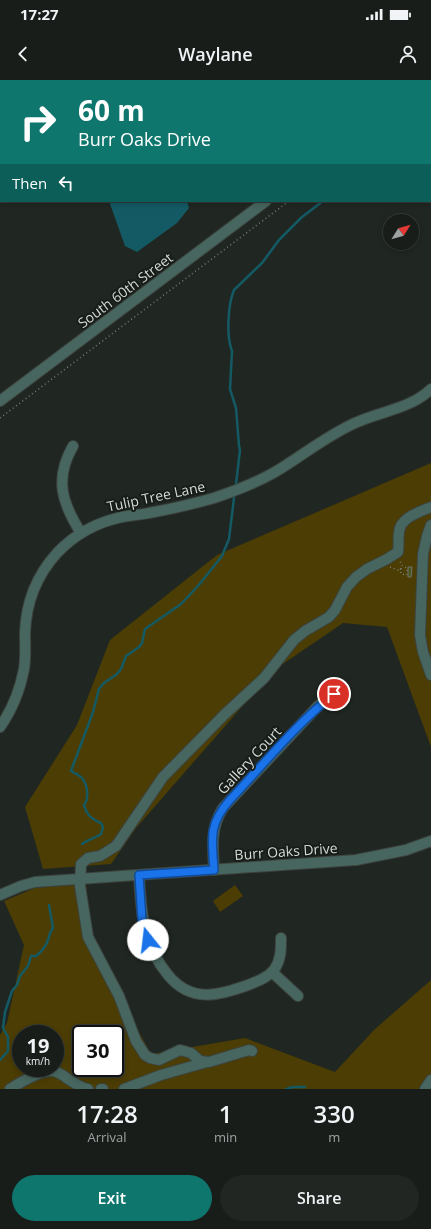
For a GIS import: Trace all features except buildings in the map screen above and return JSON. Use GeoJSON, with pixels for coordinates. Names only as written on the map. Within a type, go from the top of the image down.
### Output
{"type":"FeatureCollection","features":[{"type":"Feature","properties":{"kind":"street","name":"South 60th Street"},"geometry":{"type":"LineString","coordinates":[[0,401],[265,202]]}},
{"type":"Feature","properties":{"kind":"street","name":"Tulip Tree Lane"},"geometry":{"type":"LineString","coordinates":[[0,727],[10,712],[21,683],[26,652],[27,618],[34,590],[40,576],[57,553],[68,543],[94,526],[108,520],[123,516],[149,513],[211,499],[240,489],[274,473],[355,422],[376,414],[406,406],[416,401],[431,388]]}},
{"type":"Feature","properties":{"kind":"street"},"geometry":{"type":"LineString","coordinates":[[73,446],[64,466],[62,489],[67,511],[81,534]]}},
{"type":"Feature","properties":{"kind":"street"},"geometry":{"type":"LineString","coordinates":[[209,1062],[200,1061],[191,1053],[180,1050],[159,1060],[145,1055],[136,1041],[119,996],[88,937],[82,897],[81,864],[88,858],[100,856],[116,846],[163,777],[225,714],[264,678],[294,640],[305,631],[329,618],[347,587],[356,577],[367,569],[398,552],[399,531],[403,522],[411,516],[431,507]]}},
{"type":"Feature","properties":{"kind":"street"},"geometry":{"type":"LineString","coordinates":[[431,525],[423,554],[420,635],[423,652],[431,675]]}},
{"type":"Feature","properties":{"kind":"street","name":"Gallery Court"},"geometry":{"type":"LineString","coordinates":[[214,870],[213,833],[215,823],[223,808],[318,706],[343,689]]}},
{"type":"Feature","properties":{"kind":"street","name":"Burr Oaks Drive"},"geometry":{"type":"LineString","coordinates":[[0,895],[35,882],[356,860],[406,850],[431,841]]}},
{"type":"Feature","properties":{"kind":"street"},"geometry":{"type":"LineString","coordinates":[[139,875],[142,920],[148,940],[165,971],[179,985],[186,989],[201,994],[216,995],[259,981],[272,972],[279,960],[281,938]]}},
{"type":"Feature","properties":{"kind":"street"},"geometry":{"type":"LineString","coordinates":[[272,972],[298,996]]}},
{"type":"Feature","properties":{"kind":"street"},"geometry":{"type":"LineString","coordinates":[[124,1089],[161,1075],[249,1050],[252,1051]]}},
{"type":"Feature","properties":{"kind":"street"},"geometry":{"type":"LineString","coordinates":[[10,1089],[17,1084],[39,1074],[51,1071],[56,1072],[77,1086],[88,1089]]}},
{"type":"Feature","properties":{"kind":"street"},"geometry":{"type":"LineString","coordinates":[[425,1089],[431,1080]]}},
{"type":"Feature","properties":{"kind":"path"},"geometry":{"type":"LineString","coordinates":[[0,418],[288,202]]}},
{"type":"Feature","properties":{"kind":"path"},"geometry":{"type":"LineString","coordinates":[[382,562],[400,571],[401,567],[401,574],[407,575],[407,568],[401,565],[398,552]]}},
{"type":"Feature","properties":{"kind":"shaded area"},"geometry":{"type":"Polygon","coordinates":[[[431,463],[431,747],[387,627],[343,623],[274,670],[136,828],[111,864],[43,869],[25,807],[77,725],[110,640],[217,555],[431,463]]]}},
{"type":"Feature","properties":{"kind":"shaded area"},"geometry":{"type":"Polygon","coordinates":[[[86,884],[92,942],[119,996],[151,1054],[245,1038],[335,1072],[374,1030],[431,980],[431,1089],[0,1089],[0,1035],[7,1023],[24,945],[4,901],[35,888],[86,884]]]}},
{"type":"Feature","properties":{"kind":"shaded area"},"geometry":{"type":"Polygon","coordinates":[[[235,885],[243,896],[220,912],[213,901],[235,885]]]}},
{"type":"Feature","properties":{"kind":"water"},"geometry":{"type":"Polygon","coordinates":[[[109,202],[187,202],[189,208],[177,223],[137,252],[125,246],[109,202]]]}},
{"type":"Feature","properties":{"kind":"waterway"},"geometry":{"type":"LineString","coordinates":[[236,484],[240,450],[236,408],[230,389],[232,351],[230,345],[228,320],[232,296],[234,290],[262,263],[279,240],[302,217],[322,202]]}},
{"type":"Feature","properties":{"kind":"waterway"},"geometry":{"type":"LineString","coordinates":[[82,844],[101,834],[103,827],[101,823],[90,816],[84,805],[87,799],[86,784],[81,777],[71,771],[93,712],[99,689],[104,683],[117,674],[121,669],[126,656],[139,647],[142,643],[145,629],[181,604],[198,586],[222,556],[229,539],[234,498]]}},
{"type":"Feature","properties":{"kind":"waterway"},"geometry":{"type":"LineString","coordinates":[[0,1060],[8,1051],[8,1037],[3,1028],[5,1012],[12,991],[17,985],[20,976],[28,966],[31,956],[36,956],[43,949],[53,928],[49,905]]}},
{"type":"Feature","properties":{"kind":"waterway"},"geometry":{"type":"LineString","coordinates":[[286,1089],[293,1087],[305,1087]]}},
{"type":"Feature","properties":{"kind":"route"},"geometry":{"type":"LineString","coordinates":[[148,940],[142,920],[139,875],[214,870],[212,843],[215,823],[219,813],[305,719],[318,706],[334,694]]}}]}
